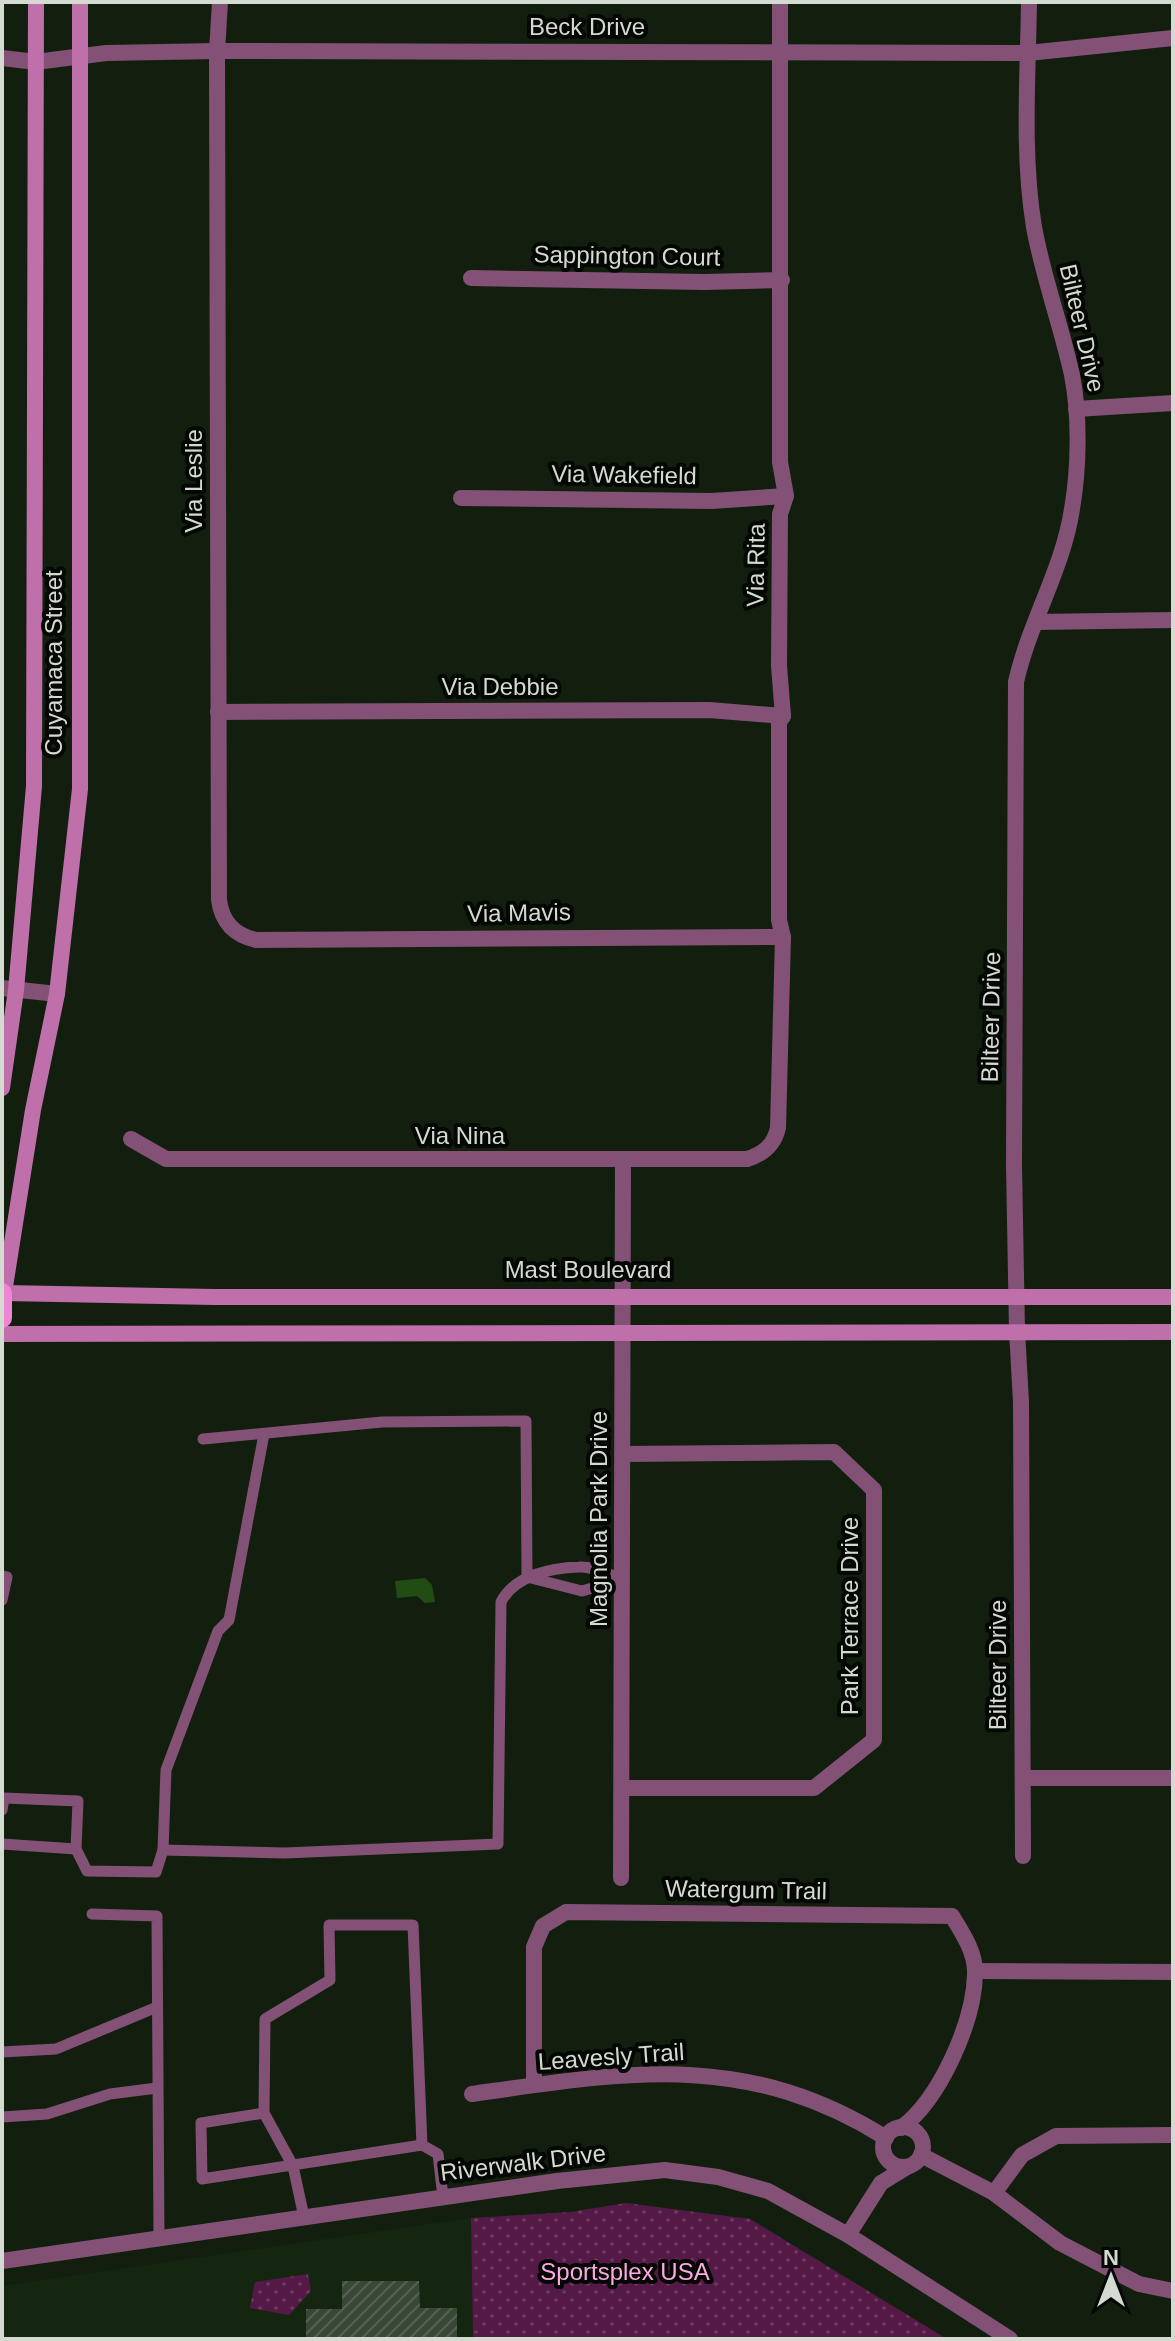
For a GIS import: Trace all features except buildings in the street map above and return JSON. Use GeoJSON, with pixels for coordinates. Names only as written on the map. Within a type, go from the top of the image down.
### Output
{"type":"FeatureCollection","features":[{"type":"Feature","properties":{"kind":"main road","name":"Cuyamaca Street"},"geometry":{"type":"LineString","coordinates":[[2,1088],[9,989],[34,786],[36,2]]}},
{"type":"Feature","properties":{"kind":"main road","name":"Cuyamaca Street"},"geometry":{"type":"LineString","coordinates":[[2,1318],[3,1293],[33,1110],[57,994],[80,789],[80,2]]}},
{"type":"Feature","properties":{"kind":"main road","name":"Mast Boulevard"},"geometry":{"type":"LineString","coordinates":[[3,1293],[214,1297],[1173,1297]]}},
{"type":"Feature","properties":{"kind":"main road"},"geometry":{"type":"LineString","coordinates":[[2,1334],[1173,1332]]}},
{"type":"Feature","properties":{"kind":"street","name":"Via Leslie"},"geometry":{"type":"LineString","coordinates":[[220,2],[217,51],[220,909],[233,930],[256,940]]}},
{"type":"Feature","properties":{"kind":"street","name":"Via Rita"},"geometry":{"type":"LineString","coordinates":[[778,1128],[783,937],[779,920],[779,722],[783,716],[779,666],[780,514],[786,496],[780,462],[780,2]]}},
{"type":"Feature","properties":{"kind":"street","name":"Bilteer Drive"},"geometry":{"type":"LineString","coordinates":[[1023,1856],[1021,1402],[1016,1297],[1014,722],[1024,643],[1036,622],[1072,511],[1076,409],[1072,376],[1035,230],[1030,194],[1029,2]]}},
{"type":"Feature","properties":{"kind":"street","name":"Beck Drive"},"geometry":{"type":"LineString","coordinates":[[2,58],[36,62],[80,59],[106,53],[217,51],[1028,53],[1173,38]]}},
{"type":"Feature","properties":{"kind":"street","name":"Sappington Court"},"geometry":{"type":"LineString","coordinates":[[471,278],[782,280]]}},
{"type":"Feature","properties":{"kind":"street"},"geometry":{"type":"LineString","coordinates":[[1076,409],[1173,403]]}},
{"type":"Feature","properties":{"kind":"street","name":"Via Wakefield"},"geometry":{"type":"LineString","coordinates":[[461,498],[711,501],[786,496]]}},
{"type":"Feature","properties":{"kind":"street"},"geometry":{"type":"LineString","coordinates":[[1036,622],[1173,620]]}},
{"type":"Feature","properties":{"kind":"street","name":"Via Debbie"},"geometry":{"type":"LineString","coordinates":[[218,712],[709,710],[783,716]]}},
{"type":"Feature","properties":{"kind":"street","name":"Via Mavis"},"geometry":{"type":"LineString","coordinates":[[256,940],[783,937]]}},
{"type":"Feature","properties":{"kind":"street"},"geometry":{"type":"LineString","coordinates":[[9,989],[57,994]]}},
{"type":"Feature","properties":{"kind":"street","name":"Via Nina"},"geometry":{"type":"LineString","coordinates":[[131,1139],[166,1159],[747,1159],[769,1147],[778,1128]]}},
{"type":"Feature","properties":{"kind":"street","name":"Magnolia Park Drive"},"geometry":{"type":"LineString","coordinates":[[621,1878],[623,1160]]}},
{"type":"Feature","properties":{"kind":"street","name":"Park Terrace Drive"},"geometry":{"type":"LineString","coordinates":[[623,1454],[834,1452],[874,1490],[874,1740],[814,1788],[623,1788]]}},
{"type":"Feature","properties":{"kind":"street"},"geometry":{"type":"LineString","coordinates":[[1023,1778],[1173,1778]]}},
{"type":"Feature","properties":{"kind":"street","name":"Watergum Trail"},"geometry":{"type":"LineString","coordinates":[[534,2085],[534,1947],[543,1926],[566,1912],[952,1916],[965,1938],[976,1971]]}},
{"type":"Feature","properties":{"kind":"street"},"geometry":{"type":"LineString","coordinates":[[881,2183],[885,2144],[920,2113],[968,2025],[976,1971],[1173,1972]]}},
{"type":"Feature","properties":{"kind":"street","name":"Leavesly Trail"},"geometry":{"type":"LineString","coordinates":[[472,2094],[673,2072],[746,2080],[849,2115],[885,2144]]}},
{"type":"Feature","properties":{"kind":"street"},"geometry":{"type":"LineString","coordinates":[[848,2235],[881,2183],[907,2167],[921,2147],[920,2113]]}},
{"type":"Feature","properties":{"kind":"street"},"geometry":{"type":"LineString","coordinates":[[901,2128],[914,2131],[921,2147],[994,2193],[1060,2243],[1139,2284],[1173,2291]]}},
{"type":"Feature","properties":{"kind":"street"},"geometry":{"type":"LineString","coordinates":[[994,2193],[1022,2155],[1056,2136],[1173,2135]]}},
{"type":"Feature","properties":{"kind":"street"},"geometry":{"type":"LineString","coordinates":[[885,2144],[890,2162],[907,2167]]}},
{"type":"Feature","properties":{"kind":"street","name":"Riverwalk Drive"},"geometry":{"type":"LineString","coordinates":[[2,2261],[443,2197],[665,2170],[718,2177],[768,2191],[848,2235],[1010,2339]]}},
{"type":"Feature","properties":{"kind":"lane"},"geometry":{"type":"LineString","coordinates":[[203,1439],[382,1422],[526,1421],[527,1577]]}},
{"type":"Feature","properties":{"kind":"lane"},"geometry":{"type":"LineString","coordinates":[[2,1810],[4,1798],[78,1801],[76,1849],[87,1871],[156,1872],[163,1850],[166,1770],[218,1631],[229,1620],[264,1434]]}},
{"type":"Feature","properties":{"kind":"lane"},"geometry":{"type":"LineString","coordinates":[[163,1850],[285,1853],[498,1844],[501,1602],[515,1583],[527,1577],[582,1566],[623,1579]]}},
{"type":"Feature","properties":{"kind":"lane"},"geometry":{"type":"LineString","coordinates":[[2,1576],[7,1577],[2,1600]]}},
{"type":"Feature","properties":{"kind":"lane"},"geometry":{"type":"LineString","coordinates":[[527,1577],[582,1591],[623,1579]]}},
{"type":"Feature","properties":{"kind":"lane"},"geometry":{"type":"LineString","coordinates":[[2,1844],[76,1849]]}},
{"type":"Feature","properties":{"kind":"lane"},"geometry":{"type":"LineString","coordinates":[[92,1914],[157,1916],[159,2238]]}},
{"type":"Feature","properties":{"kind":"lane"},"geometry":{"type":"LineString","coordinates":[[304,2217],[293,2166],[264,2113],[265,2019],[330,1980],[329,1925],[413,1925],[422,2145]]}},
{"type":"Feature","properties":{"kind":"lane"},"geometry":{"type":"LineString","coordinates":[[2,2052],[56,2049],[157,2007]]}},
{"type":"Feature","properties":{"kind":"lane"},"geometry":{"type":"LineString","coordinates":[[2,2117],[47,2114],[110,2094],[157,2088]]}},
{"type":"Feature","properties":{"kind":"lane"},"geometry":{"type":"LineString","coordinates":[[264,2113],[201,2123],[202,2179],[422,2145],[438,2154],[443,2197]]}},
{"type":"Feature","properties":{"kind":"shaded area"},"geometry":{"type":"Polygon","coordinates":[[[425,1578],[432,1585],[435,1602],[425,1603],[417,1596],[397,1598],[395,1581],[425,1578]]]}},
{"type":"Feature","properties":{"kind":"shaded area"},"geometry":{"type":"Polygon","coordinates":[[[471,2218],[473,2339],[2,2339],[2,2286],[471,2218]]]}},
{"type":"Feature","properties":{"kind":"green space","name":"Sportsplex USA"},"geometry":{"type":"Polygon","coordinates":[[[626,2203],[750,2219],[947,2339],[473,2339],[471,2218],[571,2212],[626,2203]]]}},
{"type":"Feature","properties":{"kind":"green space"},"geometry":{"type":"Polygon","coordinates":[[[308,2274],[311,2291],[289,2315],[250,2308],[255,2282],[308,2274]]]}}]}
